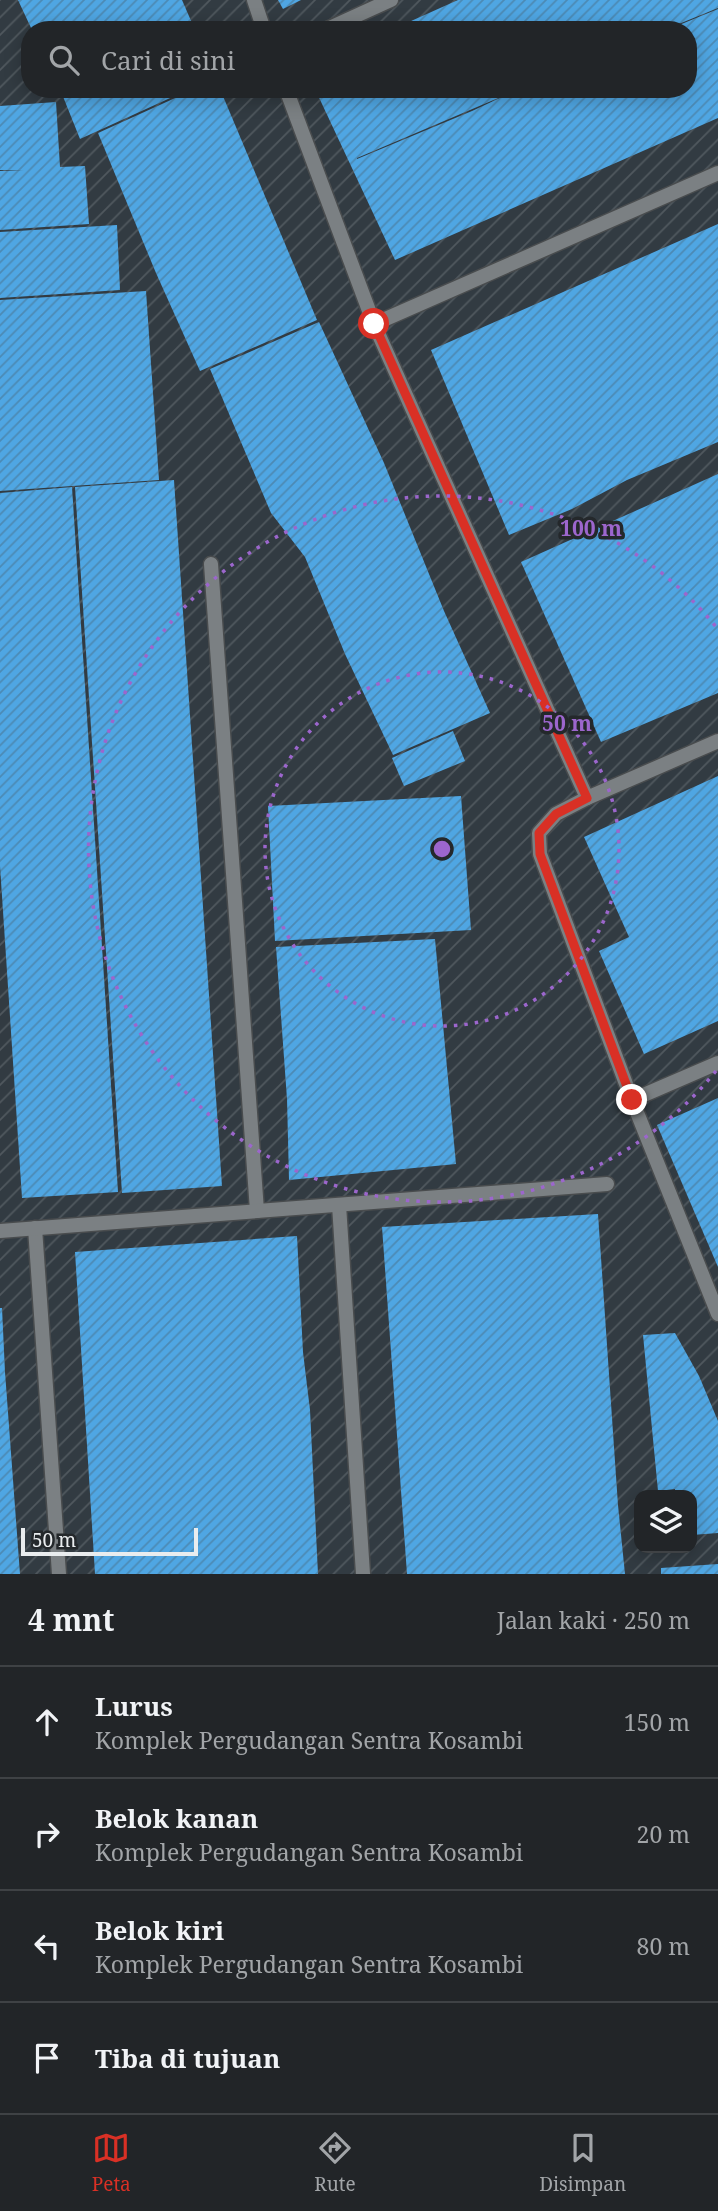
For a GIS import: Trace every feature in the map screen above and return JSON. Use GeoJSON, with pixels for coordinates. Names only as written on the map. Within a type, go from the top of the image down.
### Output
{"type":"FeatureCollection","features":[{"type":"Feature","properties":{"kind":"lane"},"geometry":{"type":"LineString","coordinates":[[254,0],[261,21]]}},
{"type":"Feature","properties":{"kind":"lane"},"geometry":{"type":"LineString","coordinates":[[344,21],[391,0]]}},
{"type":"Feature","properties":{"kind":"lane"},"geometry":{"type":"LineString","coordinates":[[289,98],[374,324],[587,798]]}},
{"type":"Feature","properties":{"kind":"lane"},"geometry":{"type":"LineString","coordinates":[[374,324],[718,173]]}},
{"type":"Feature","properties":{"kind":"lane"},"geometry":{"type":"LineString","coordinates":[[211,564],[257,1211]]}},
{"type":"Feature","properties":{"kind":"lane"},"geometry":{"type":"LineString","coordinates":[[718,741],[587,798],[556,814],[539,833],[540,854],[632,1100],[718,1314]]}},
{"type":"Feature","properties":{"kind":"lane"},"geometry":{"type":"LineString","coordinates":[[632,1100],[718,1063]]}},
{"type":"Feature","properties":{"kind":"lane"},"geometry":{"type":"LineString","coordinates":[[0,1231],[607,1184]]}},
{"type":"Feature","properties":{"kind":"lane"},"geometry":{"type":"LineString","coordinates":[[339,1205],[363,1574]]}},
{"type":"Feature","properties":{"kind":"lane"},"geometry":{"type":"LineString","coordinates":[[36,1228],[60,1574]]}},
{"type":"Feature","properties":{"kind":"shaded area"},"geometry":{"type":"Polygon","coordinates":[[[0,0],[718,0],[718,1574],[0,1574],[0,0]]]}},
{"type":"Feature","properties":{"kind":"building"},"geometry":{"type":"Polygon","coordinates":[[[18,0],[182,0],[191,21],[28,21],[18,0]]]}},
{"type":"Feature","properties":{"kind":"building"},"geometry":{"type":"Polygon","coordinates":[[[278,0],[301,0],[283,9],[278,0]]]}},
{"type":"Feature","properties":{"kind":"building"},"geometry":{"type":"Polygon","coordinates":[[[458,0],[718,0],[718,8],[686,21],[411,21],[458,0]]]}},
{"type":"Feature","properties":{"kind":"building"},"geometry":{"type":"Polygon","coordinates":[[[718,9],[718,118],[395,260],[319,98],[498,98],[357,159],[500,98],[697,98],[697,21],[689,21],[718,9]]]}},
{"type":"Feature","properties":{"kind":"building"},"geometry":{"type":"Polygon","coordinates":[[[64,98],[170,98],[80,139],[64,98]]]}},
{"type":"Feature","properties":{"kind":"building"},"geometry":{"type":"Polygon","coordinates":[[[175,98],[224,98],[317,320],[200,371],[98,133],[175,98]]]}},
{"type":"Feature","properties":{"kind":"building"},"geometry":{"type":"Polygon","coordinates":[[[56,102],[60,167],[85,166],[89,224],[0,230],[0,171],[24,170],[0,170],[0,106],[56,102]]]}},
{"type":"Feature","properties":{"kind":"building"},"geometry":{"type":"Polygon","coordinates":[[[718,224],[718,442],[627,480],[572,509],[509,535],[431,350],[718,224]]]}},
{"type":"Feature","properties":{"kind":"building"},"geometry":{"type":"Polygon","coordinates":[[[117,225],[120,290],[0,298],[0,232],[117,225]]]}},
{"type":"Feature","properties":{"kind":"building"},"geometry":{"type":"Polygon","coordinates":[[[146,291],[159,480],[0,491],[0,300],[146,291]]]}},
{"type":"Feature","properties":{"kind":"building"},"geometry":{"type":"Polygon","coordinates":[[[319,322],[384,463],[444,611],[490,713],[393,755],[345,654],[305,557],[271,513],[210,369],[319,322]]]}},
{"type":"Feature","properties":{"kind":"building"},"geometry":{"type":"Polygon","coordinates":[[[718,474],[718,693],[601,742],[521,562],[718,474]]]}},
{"type":"Feature","properties":{"kind":"building"},"geometry":{"type":"Polygon","coordinates":[[[174,480],[222,1186],[122,1193],[75,487],[174,480]]]}},
{"type":"Feature","properties":{"kind":"building"},"geometry":{"type":"Polygon","coordinates":[[[72,487],[118,1192],[22,1198],[0,866],[0,493],[72,487]]]}},
{"type":"Feature","properties":{"kind":"building"},"geometry":{"type":"Polygon","coordinates":[[[453,731],[465,761],[404,786],[392,758],[453,731]]]}},
{"type":"Feature","properties":{"kind":"building"},"geometry":{"type":"Polygon","coordinates":[[[718,776],[718,1021],[644,1054],[599,951],[629,937],[584,837],[718,776]]]}},
{"type":"Feature","properties":{"kind":"building"},"geometry":{"type":"Polygon","coordinates":[[[461,796],[471,930],[275,941],[268,806],[461,796]]]}},
{"type":"Feature","properties":{"kind":"building"},"geometry":{"type":"Polygon","coordinates":[[[435,939],[456,1164],[289,1180],[287,1099],[276,947],[435,939]]]}},
{"type":"Feature","properties":{"kind":"building"},"geometry":{"type":"Polygon","coordinates":[[[718,1098],[718,1267],[657,1125],[718,1098]]]}},
{"type":"Feature","properties":{"kind":"building"},"geometry":{"type":"Polygon","coordinates":[[[598,1214],[625,1574],[407,1574],[382,1227],[598,1214]]]}},
{"type":"Feature","properties":{"kind":"building"},"geometry":{"type":"Polygon","coordinates":[[[297,1236],[303,1352],[310,1410],[318,1574],[95,1574],[75,1252],[297,1236]]]}},
{"type":"Feature","properties":{"kind":"building"},"geometry":{"type":"Polygon","coordinates":[[[2,1308],[20,1574],[0,1574],[2,1308]]]}},
{"type":"Feature","properties":{"kind":"building"},"geometry":{"type":"Polygon","coordinates":[[[675,1333],[699,1376],[718,1421],[718,1533],[697,1535],[697,1490],[658,1490],[643,1335],[675,1333]]]}},
{"type":"Feature","properties":{"kind":"building"},"geometry":{"type":"Polygon","coordinates":[[[718,1564],[718,1574],[661,1574],[661,1568],[718,1564]]]}},
{"type":"Feature","properties":{"kind":"route"},"geometry":{"type":"LineString","coordinates":[[374,324],[587,798],[556,814],[539,833],[540,854],[632,1100]]}}]}
